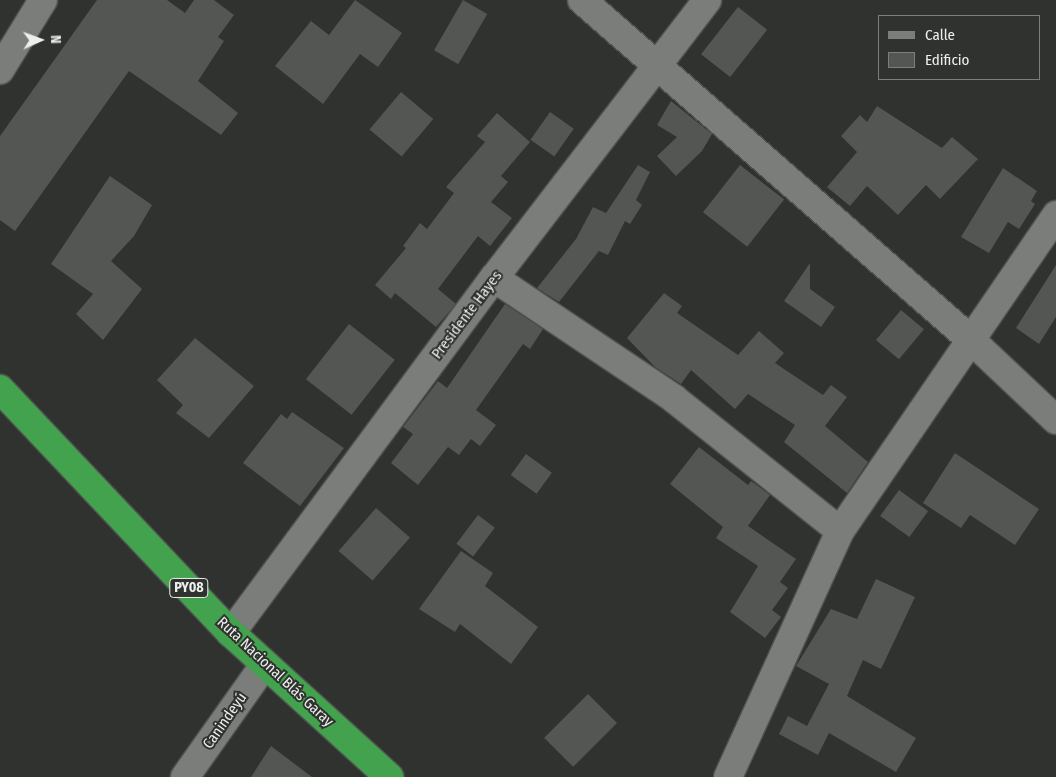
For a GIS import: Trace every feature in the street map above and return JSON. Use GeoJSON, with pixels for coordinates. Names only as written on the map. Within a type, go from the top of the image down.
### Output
{"type":"FeatureCollection","features":[{"type":"Feature","properties":{"kind":"highway","name":"Ruta Nacional Blás Garay"},"geometry":{"type":"LineString","coordinates":[[0,389],[231,633],[388,777]]}},
{"type":"Feature","properties":{"kind":"street"},"geometry":{"type":"LineString","coordinates":[[0,70],[43,0]]}},
{"type":"Feature","properties":{"kind":"street"},"geometry":{"type":"LineString","coordinates":[[582,0],[660,65],[970,339],[1056,420]]}},
{"type":"Feature","properties":{"kind":"street","name":"Presidente Hayes"},"geometry":{"type":"LineString","coordinates":[[231,633],[494,278],[660,65],[707,0]]}},
{"type":"Feature","properties":{"kind":"street"},"geometry":{"type":"LineString","coordinates":[[728,777],[840,531],[1056,216]]}},
{"type":"Feature","properties":{"kind":"street"},"geometry":{"type":"LineString","coordinates":[[494,278],[673,398],[840,531]]}},
{"type":"Feature","properties":{"kind":"street","name":"Canindeyú"},"geometry":{"type":"LineString","coordinates":[[185,777],[265,664]]}},
{"type":"Feature","properties":{"kind":"building"},"geometry":{"type":"Polygon","coordinates":[[[97,0],[167,0],[185,13],[194,0],[214,0],[234,15],[218,37],[224,41],[198,81],[238,113],[221,135],[129,71],[15,231],[0,220],[0,136],[97,0]]]}},
{"type":"Feature","properties":{"kind":"building"},"geometry":{"type":"Polygon","coordinates":[[[355,0],[402,33],[378,67],[360,54],[323,104],[275,66],[311,21],[329,35],[355,0]]]}},
{"type":"Feature","properties":{"kind":"building"},"geometry":{"type":"Polygon","coordinates":[[[463,0],[487,14],[458,64],[434,50],[463,0]]]}},
{"type":"Feature","properties":{"kind":"building"},"geometry":{"type":"Polygon","coordinates":[[[738,7],[767,30],[730,77],[701,54],[738,7]]]}},
{"type":"Feature","properties":{"kind":"building"},"geometry":{"type":"Polygon","coordinates":[[[401,92],[433,119],[402,157],[370,130],[401,92]]]}},
{"type":"Feature","properties":{"kind":"building"},"geometry":{"type":"Polygon","coordinates":[[[671,101],[712,134],[702,151],[676,176],[657,156],[677,137],[657,125],[671,101]]]}},
{"type":"Feature","properties":{"kind":"building"},"geometry":{"type":"Polygon","coordinates":[[[877,106],[942,148],[952,137],[978,159],[940,199],[926,185],[898,215],[867,186],[850,206],[827,187],[857,152],[841,136],[860,115],[867,122],[877,106]]]}},
{"type":"Feature","properties":{"kind":"building"},"geometry":{"type":"Polygon","coordinates":[[[550,112],[574,129],[554,156],[530,140],[550,112]]]}},
{"type":"Feature","properties":{"kind":"building"},"geometry":{"type":"Polygon","coordinates":[[[497,113],[530,142],[501,176],[508,182],[491,202],[512,218],[490,246],[478,236],[438,289],[456,304],[436,327],[395,293],[391,299],[375,285],[406,248],[403,246],[420,223],[427,229],[454,193],[446,187],[485,142],[477,136],[497,113]]]}},
{"type":"Feature","properties":{"kind":"building"},"geometry":{"type":"Polygon","coordinates":[[[638,165],[650,172],[636,200],[642,205],[630,224],[625,221],[608,255],[599,251],[559,302],[537,288],[576,239],[593,207],[606,213],[638,165]]]}},
{"type":"Feature","properties":{"kind":"building"},"geometry":{"type":"Polygon","coordinates":[[[740,165],[784,199],[747,247],[703,212],[740,165]]]}},
{"type":"Feature","properties":{"kind":"building"},"geometry":{"type":"Polygon","coordinates":[[[1003,168],[1037,191],[1031,201],[1035,204],[1019,229],[1008,222],[989,253],[961,237],[1003,168]]]}},
{"type":"Feature","properties":{"kind":"building"},"geometry":{"type":"Polygon","coordinates":[[[110,176],[152,205],[134,236],[111,261],[142,289],[103,340],[76,314],[93,294],[51,264],[110,176]]]}},
{"type":"Feature","properties":{"kind":"building"},"geometry":{"type":"Polygon","coordinates":[[[810,263],[810,289],[835,307],[821,327],[784,301],[810,263]]]}},
{"type":"Feature","properties":{"kind":"building"},"geometry":{"type":"Polygon","coordinates":[[[1056,265],[1056,317],[1039,344],[1016,328],[1056,265]]]}},
{"type":"Feature","properties":{"kind":"building"},"geometry":{"type":"Polygon","coordinates":[[[664,293],[682,306],[677,313],[738,355],[759,331],[784,353],[775,363],[823,395],[831,385],[847,397],[825,426],[868,462],[847,493],[784,442],[795,425],[748,394],[735,409],[691,370],[681,384],[655,367],[627,338],[664,293]]]}},
{"type":"Feature","properties":{"kind":"building"},"geometry":{"type":"Polygon","coordinates":[[[505,304],[543,329],[530,349],[523,344],[476,410],[496,425],[480,446],[471,439],[459,455],[448,447],[418,485],[391,463],[413,434],[403,427],[438,381],[447,388],[505,304]]]}},
{"type":"Feature","properties":{"kind":"building"},"geometry":{"type":"Polygon","coordinates":[[[901,310],[924,329],[899,359],[876,340],[901,310]]]}},
{"type":"Feature","properties":{"kind":"building"},"geometry":{"type":"Polygon","coordinates":[[[349,324],[395,360],[352,415],[306,379],[349,324]]]}},
{"type":"Feature","properties":{"kind":"building"},"geometry":{"type":"Polygon","coordinates":[[[195,338],[254,386],[209,438],[176,413],[183,405],[157,380],[195,338]]]}},
{"type":"Feature","properties":{"kind":"building"},"geometry":{"type":"Polygon","coordinates":[[[292,412],[344,448],[300,506],[243,463],[281,414],[287,419],[292,412]]]}},
{"type":"Feature","properties":{"kind":"building"},"geometry":{"type":"Polygon","coordinates":[[[699,447],[748,485],[751,481],[770,495],[748,526],[796,559],[780,582],[788,588],[772,610],[781,617],[765,638],[730,612],[758,566],[716,538],[723,527],[670,484],[699,447]]]}},
{"type":"Feature","properties":{"kind":"building"},"geometry":{"type":"Polygon","coordinates":[[[955,453],[1039,509],[1015,545],[970,515],[961,528],[923,503],[955,453]]]}},
{"type":"Feature","properties":{"kind":"building"},"geometry":{"type":"Polygon","coordinates":[[[526,454],[552,473],[537,494],[511,475],[526,454]]]}},
{"type":"Feature","properties":{"kind":"building"},"geometry":{"type":"Polygon","coordinates":[[[899,490],[928,511],[909,537],[880,516],[899,490]]]}},
{"type":"Feature","properties":{"kind":"building"},"geometry":{"type":"Polygon","coordinates":[[[376,508],[410,538],[373,581],[339,551],[376,508]]]}},
{"type":"Feature","properties":{"kind":"building"},"geometry":{"type":"Polygon","coordinates":[[[478,515],[495,528],[473,556],[456,544],[478,515]]]}},
{"type":"Feature","properties":{"kind":"building"},"geometry":{"type":"Polygon","coordinates":[[[461,551],[493,573],[485,586],[538,627],[511,664],[460,624],[455,632],[419,609],[461,551]]]}},
{"type":"Feature","properties":{"kind":"building"},"geometry":{"type":"Polygon","coordinates":[[[876,579],[915,597],[881,669],[863,660],[847,696],[916,738],[896,772],[829,733],[818,755],[779,734],[788,716],[807,726],[829,684],[796,666],[831,609],[857,619],[876,579]]]}},
{"type":"Feature","properties":{"kind":"building"},"geometry":{"type":"Polygon","coordinates":[[[588,694],[617,723],[573,767],[544,738],[588,694]]]}},
{"type":"Feature","properties":{"kind":"building"},"geometry":{"type":"Polygon","coordinates":[[[271,746],[312,777],[251,777],[271,746]]]}}]}
